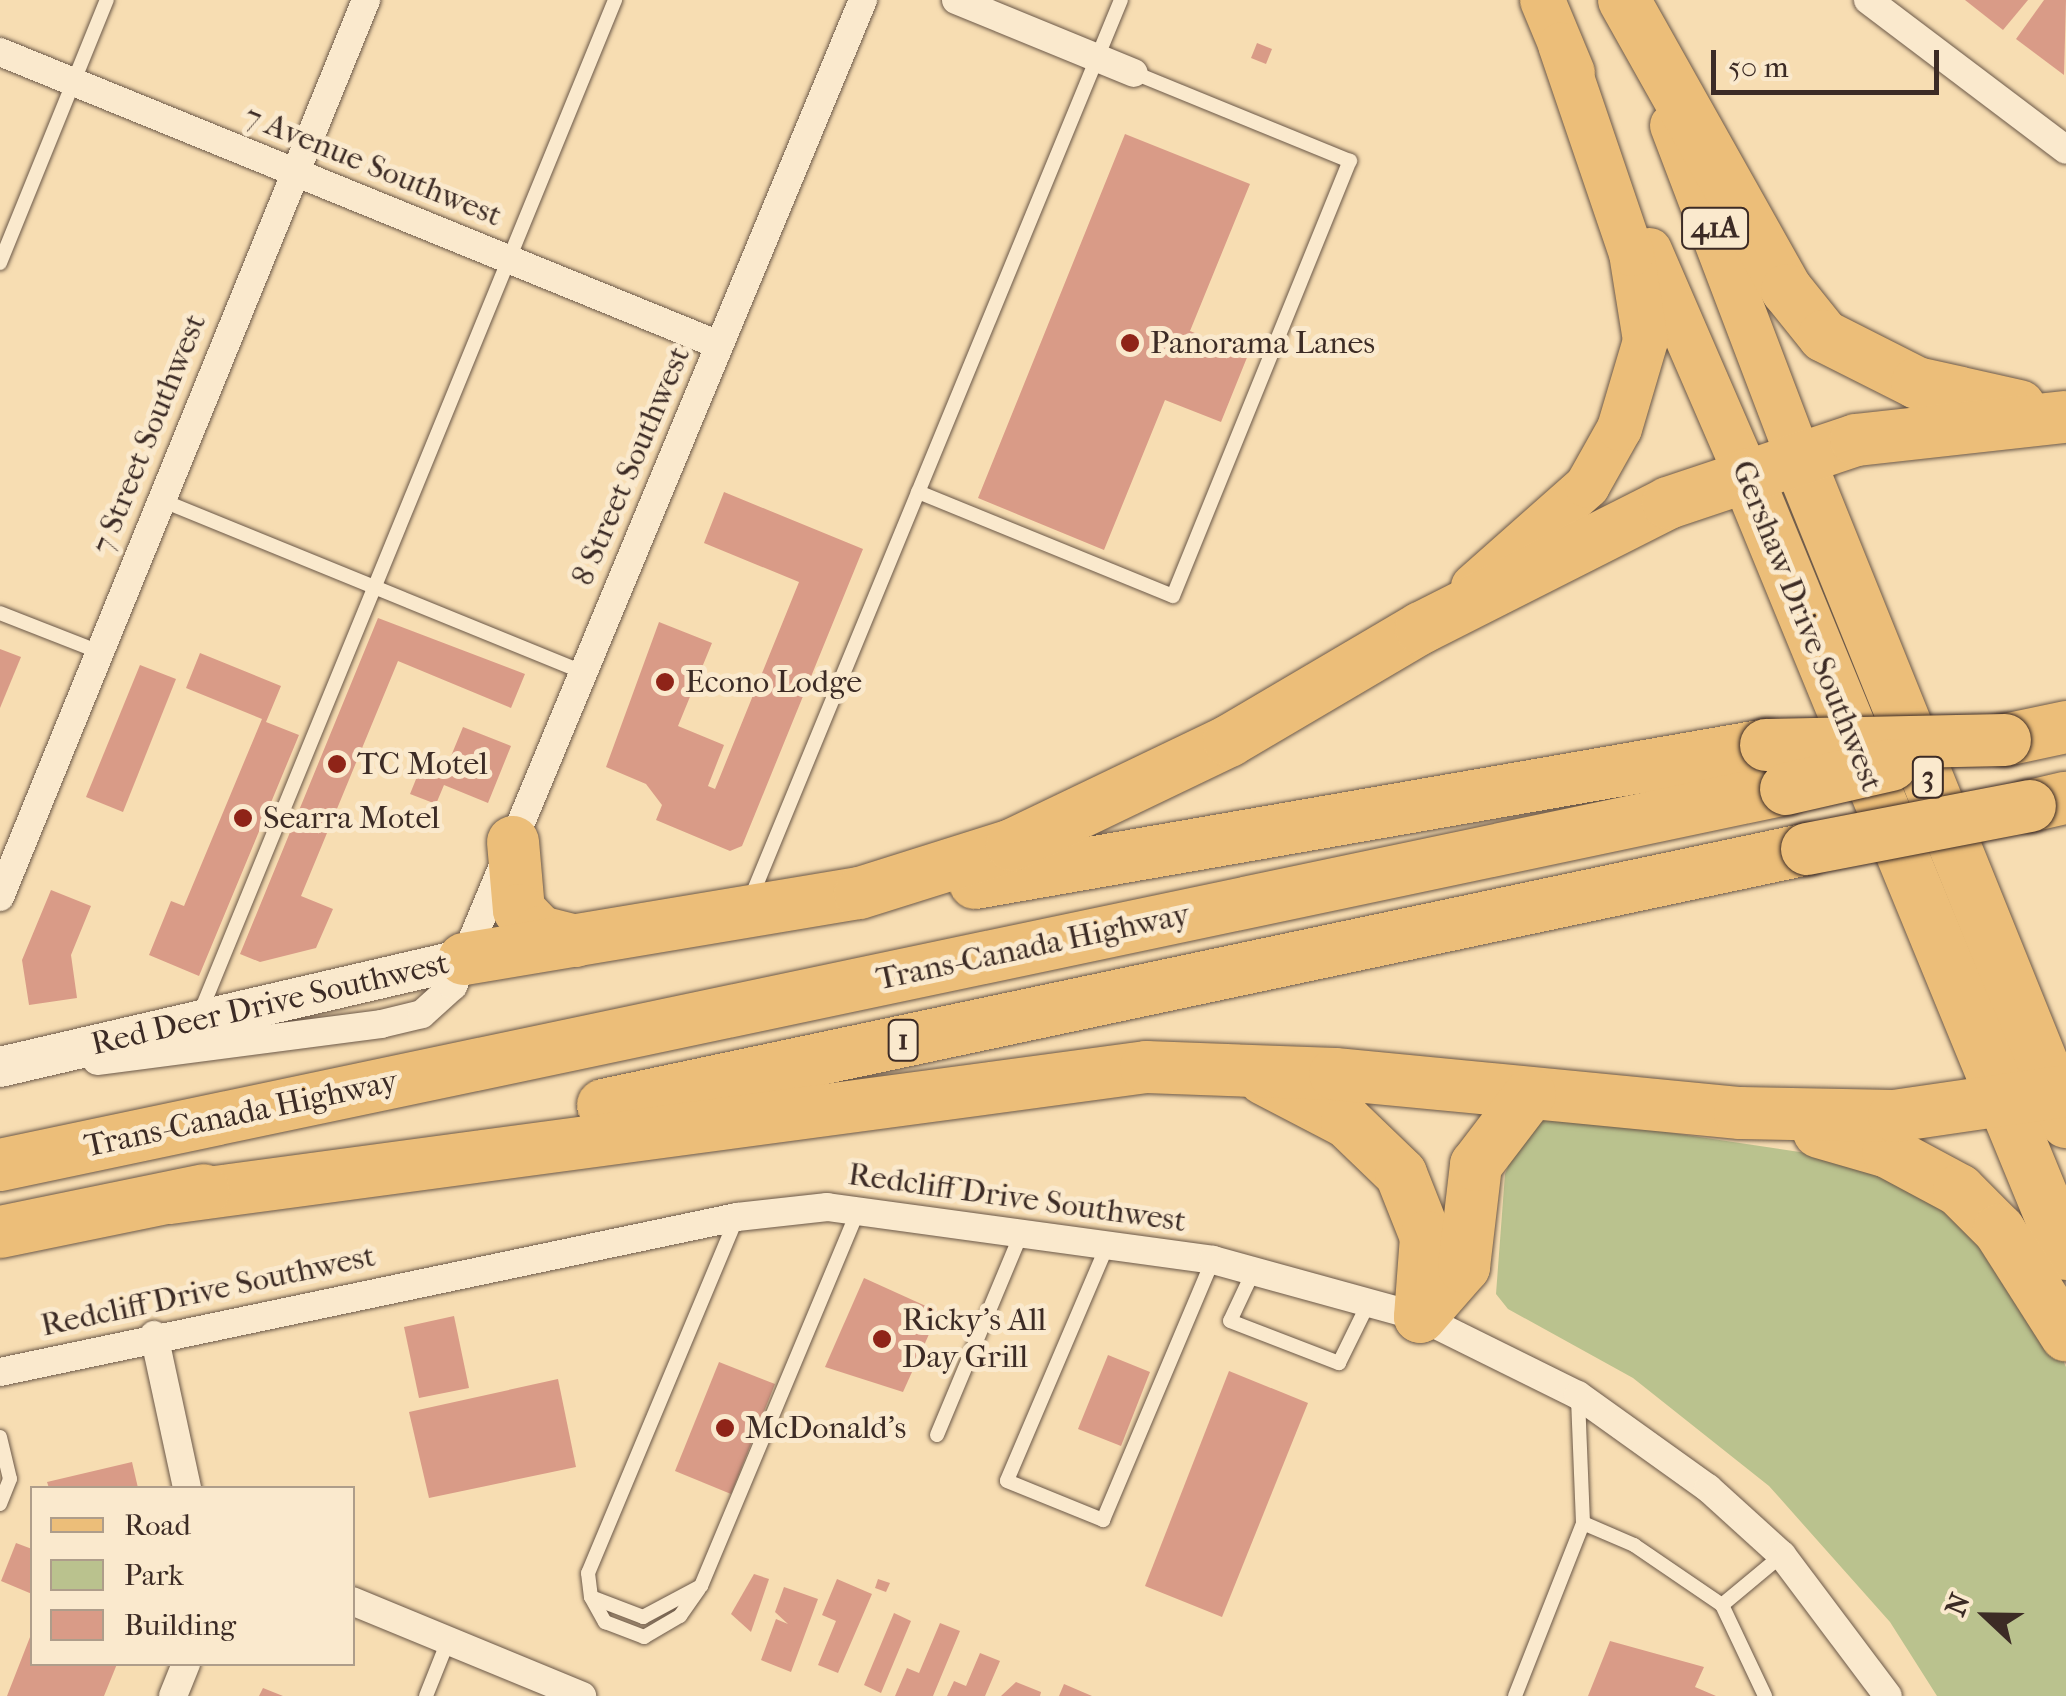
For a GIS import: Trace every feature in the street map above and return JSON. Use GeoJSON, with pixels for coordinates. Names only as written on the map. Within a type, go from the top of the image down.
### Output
{"type":"FeatureCollection","features":[{"type":"Feature","properties":{"kind":"highway"},"geometry":{"type":"LineString","coordinates":[[1622,0],[1787,290],[1824,336],[1917,383],[2065,417]]}},
{"type":"Feature","properties":{"kind":"highway"},"geometry":{"type":"LineString","coordinates":[[860,894],[1122,796],[1420,628],[1583,542],[1746,474],[1893,433],[2065,417]]}},
{"type":"Feature","properties":{"kind":"highway","name":"Gershaw Drive Southwest"},"geometry":{"type":"LineString","coordinates":[[1799,460],[2049,1104],[2066,1254]]}},
{"type":"Feature","properties":{"kind":"highway","name":"Gershaw Drive Southwest"},"geometry":{"type":"LineString","coordinates":[[1746,474],[2049,1104]]}},
{"type":"Feature","properties":{"kind":"highway","name":"Trans-Canada Highway"},"geometry":{"type":"LineString","coordinates":[[0,1165],[1776,767],[2005,740],[2066,727]]}},
{"type":"Feature","properties":{"kind":"highway"},"geometry":{"type":"LineString","coordinates":[[464,959],[860,894],[914,893],[1776,767]]}},
{"type":"Feature","properties":{"kind":"highway","name":"Trans-Canada Highway"},"geometry":{"type":"LineString","coordinates":[[0,1232],[1807,849],[2054,801]]}},
{"type":"Feature","properties":{"kind":"highway"},"geometry":{"type":"LineString","coordinates":[[513,842],[519,910],[540,932],[576,941]]}},
{"type":"Feature","properties":{"kind":"highway"},"geometry":{"type":"LineString","coordinates":[[170,1198],[1010,1080],[1238,1068],[1740,1113],[1894,1116],[2049,1104]]}},
{"type":"Feature","properties":{"kind":"highway"},"geometry":{"type":"LineString","coordinates":[[1238,1068],[1347,1122],[1402,1174],[1426,1237],[1420,1317]]}},
{"type":"Feature","properties":{"kind":"highway"},"geometry":{"type":"LineString","coordinates":[[1420,1317],[1464,1268],[1476,1165],[1530,1094]]}},
{"type":"Feature","properties":{"kind":"highway"},"geometry":{"type":"LineString","coordinates":[[1740,1113],[1862,1142],[1937,1175],[1999,1230],[2066,1335]]}},
{"type":"Feature","properties":{"kind":"main road","name":"Gershaw Drive Southwest"},"geometry":{"type":"LineString","coordinates":[[1542,0],[1746,474]]}},
{"type":"Feature","properties":{"kind":"main road","name":"Gershaw Drive Southwest"},"geometry":{"type":"LineString","coordinates":[[1622,0],[1799,460]]}},
{"type":"Feature","properties":{"kind":"main road"},"geometry":{"type":"LineString","coordinates":[[1420,628],[1571,506],[1614,439],[1640,364],[1642,308],[1631,253],[1560,45]]}},
{"type":"Feature","properties":{"kind":"street","name":"7 Street Southwest"},"geometry":{"type":"LineString","coordinates":[[0,897],[97,651],[366,0]]}},
{"type":"Feature","properties":{"kind":"street","name":"8 Street Southwest"},"geometry":{"type":"LineString","coordinates":[[464,959],[862,0]]}},
{"type":"Feature","properties":{"kind":"street"},"geometry":{"type":"LineString","coordinates":[[956,0],[1134,73]]}},
{"type":"Feature","properties":{"kind":"street"},"geometry":{"type":"LineString","coordinates":[[1868,0],[2065,147]]}},
{"type":"Feature","properties":{"kind":"street","name":"7 Avenue Southwest"},"geometry":{"type":"LineString","coordinates":[[0,52],[719,345]]}},
{"type":"Feature","properties":{"kind":"street","name":"Red Deer Drive Southwest"},"geometry":{"type":"LineString","coordinates":[[0,1071],[197,1020],[464,959]]}},
{"type":"Feature","properties":{"kind":"street","name":"Red Deer Drive Southwest"},"geometry":{"type":"LineString","coordinates":[[0,1071],[422,1014],[453,986],[464,959]]}},
{"type":"Feature","properties":{"kind":"street","name":"Redcliff Drive Southwest"},"geometry":{"type":"LineString","coordinates":[[0,1372],[154,1335],[737,1217],[859,1209],[1212,1260],[1370,1300],[1420,1317],[1578,1395],[1708,1488],[1782,1554],[1888,1696]]}},
{"type":"Feature","properties":{"kind":"street"},"geometry":{"type":"LineString","coordinates":[[154,1335],[187,1486]]}},
{"type":"Feature","properties":{"kind":"street"},"geometry":{"type":"LineString","coordinates":[[355,1602],[583,1696]]}},
{"type":"Feature","properties":{"kind":"street"},"geometry":{"type":"LineString","coordinates":[[173,1696],[185,1666]]}},
{"type":"Feature","properties":{"kind":"lane"},"geometry":{"type":"LineString","coordinates":[[0,263],[107,0]]}},
{"type":"Feature","properties":{"kind":"lane"},"geometry":{"type":"LineString","coordinates":[[197,1020],[615,0]]}},
{"type":"Feature","properties":{"kind":"lane"},"geometry":{"type":"LineString","coordinates":[[744,914],[1121,0]]}},
{"type":"Feature","properties":{"kind":"lane"},"geometry":{"type":"LineString","coordinates":[[918,492],[1172,596],[1350,161],[1134,73]]}},
{"type":"Feature","properties":{"kind":"lane"},"geometry":{"type":"LineString","coordinates":[[160,500],[583,672]]}},
{"type":"Feature","properties":{"kind":"lane"},"geometry":{"type":"LineString","coordinates":[[0,613],[97,651]]}},
{"type":"Feature","properties":{"kind":"lane"},"geometry":{"type":"LineString","coordinates":[[737,1217],[588,1573],[591,1598],[605,1622],[644,1637],[680,1616],[701,1586],[859,1209]]}},
{"type":"Feature","properties":{"kind":"lane"},"geometry":{"type":"LineString","coordinates":[[937,1435],[1023,1231]]}},
{"type":"Feature","properties":{"kind":"lane"},"geometry":{"type":"LineString","coordinates":[[1107,1246],[1007,1481],[1103,1520],[1212,1260]]}},
{"type":"Feature","properties":{"kind":"lane"},"geometry":{"type":"LineString","coordinates":[[1254,1269],[1230,1321],[1339,1363],[1370,1300]]}},
{"type":"Feature","properties":{"kind":"lane"},"geometry":{"type":"LineString","coordinates":[[1514,1696],[1583,1524],[1578,1395]]}},
{"type":"Feature","properties":{"kind":"lane"},"geometry":{"type":"LineString","coordinates":[[0,1437],[10,1479],[0,1504]]}},
{"type":"Feature","properties":{"kind":"lane"},"geometry":{"type":"LineString","coordinates":[[1583,1524],[1634,1545],[1722,1606],[1765,1696]]}},
{"type":"Feature","properties":{"kind":"lane"},"geometry":{"type":"LineString","coordinates":[[1722,1606],[1782,1554]]}},
{"type":"Feature","properties":{"kind":"lane"},"geometry":{"type":"LineString","coordinates":[[426,1696],[448,1640]]}},
{"type":"Feature","properties":{"kind":"green space"},"geometry":{"type":"Polygon","coordinates":[[[1552,1115],[1913,1169],[2022,1274],[2066,1367],[2066,1696],[1937,1696],[1890,1622],[1769,1486],[1633,1378],[1508,1309],[1496,1294],[1505,1174],[1520,1137],[1552,1115]]]}},
{"type":"Feature","properties":{"kind":"building"},"geometry":{"type":"Polygon","coordinates":[[[1965,0],[2028,0],[2003,30],[1965,0]]]}},
{"type":"Feature","properties":{"kind":"building"},"geometry":{"type":"Polygon","coordinates":[[[2044,0],[2066,0],[2064,75],[2016,39],[2044,0]]]}},
{"type":"Feature","properties":{"kind":"building"},"geometry":{"type":"Polygon","coordinates":[[[1257,43],[1272,49],[1266,64],[1251,58],[1257,43]]]}},
{"type":"Feature","properties":{"kind":"building","name":"Panorama Lanes"},"geometry":{"type":"Polygon","coordinates":[[[1125,134],[1250,184],[1190,331],[1248,355],[1221,422],[1165,400],[1104,550],[978,498],[1125,134]]]}},
{"type":"Feature","properties":{"kind":"building","name":"Econo Lodge"},"geometry":{"type":"Polygon","coordinates":[[[724,492],[863,549],[742,846],[730,851],[656,820],[662,805],[646,784],[606,767],[659,622],[712,643],[678,726],[724,745],[708,786],[715,789],[799,582],[704,543],[724,492]]]}},
{"type":"Feature","properties":{"kind":"building","name":"TC Motel"},"geometry":{"type":"Polygon","coordinates":[[[378,618],[525,674],[511,708],[398,661],[301,896],[333,909],[316,948],[260,962],[240,954],[378,618]]]}},
{"type":"Feature","properties":{"kind":"building"},"geometry":{"type":"Polygon","coordinates":[[[0,649],[21,657],[0,708],[0,649]]]}},
{"type":"Feature","properties":{"kind":"building","name":"Searra Motel"},"geometry":{"type":"Polygon","coordinates":[[[200,653],[281,686],[266,722],[299,735],[199,976],[149,955],[171,901],[184,906],[262,719],[186,688],[200,653]]]}},
{"type":"Feature","properties":{"kind":"building"},"geometry":{"type":"Polygon","coordinates":[[[140,665],[176,679],[123,812],[86,797],[140,665]]]}},
{"type":"Feature","properties":{"kind":"building"},"geometry":{"type":"Polygon","coordinates":[[[463,727],[511,746],[488,803],[444,785],[436,804],[410,794],[427,752],[449,761],[463,727]]]}},
{"type":"Feature","properties":{"kind":"building"},"geometry":{"type":"Polygon","coordinates":[[[51,890],[91,906],[71,955],[77,998],[29,1005],[22,960],[51,890]]]}},
{"type":"Feature","properties":{"kind":"building","name":"Ricky's All Day Grill"},"geometry":{"type":"Polygon","coordinates":[[[864,1278],[939,1312],[903,1392],[825,1367],[864,1278]]]}},
{"type":"Feature","properties":{"kind":"building"},"geometry":{"type":"Polygon","coordinates":[[[454,1316],[469,1388],[419,1398],[404,1327],[454,1316]]]}},
{"type":"Feature","properties":{"kind":"building"},"geometry":{"type":"Polygon","coordinates":[[[1108,1355],[1150,1372],[1121,1446],[1078,1429],[1108,1355]]]}},
{"type":"Feature","properties":{"kind":"building","name":"McDonald's"},"geometry":{"type":"Polygon","coordinates":[[[719,1362],[775,1384],[731,1494],[675,1471],[719,1362]]]}},
{"type":"Feature","properties":{"kind":"building"},"geometry":{"type":"Polygon","coordinates":[[[1229,1371],[1308,1403],[1222,1617],[1145,1586],[1229,1371]]]}},
{"type":"Feature","properties":{"kind":"building"},"geometry":{"type":"Polygon","coordinates":[[[558,1379],[576,1467],[429,1498],[409,1412],[558,1379]]]}},
{"type":"Feature","properties":{"kind":"building"},"geometry":{"type":"Polygon","coordinates":[[[132,1462],[138,1486],[48,1486],[47,1482],[132,1462]]]}},
{"type":"Feature","properties":{"kind":"building"},"geometry":{"type":"Polygon","coordinates":[[[16,1543],[30,1548],[30,1593],[1,1581],[16,1543]]]}},
{"type":"Feature","properties":{"kind":"building"},"geometry":{"type":"Polygon","coordinates":[[[754,1574],[769,1579],[751,1632],[731,1614],[754,1574]]]}},
{"type":"Feature","properties":{"kind":"building"},"geometry":{"type":"Polygon","coordinates":[[[837,1579],[872,1594],[838,1673],[818,1665],[836,1621],[822,1615],[837,1579]]]}},
{"type":"Feature","properties":{"kind":"building"},"geometry":{"type":"Polygon","coordinates":[[[878,1579],[890,1583],[886,1592],[875,1588],[878,1579]]]}},
{"type":"Feature","properties":{"kind":"building"},"geometry":{"type":"Polygon","coordinates":[[[784,1587],[818,1599],[791,1672],[761,1660],[776,1619],[788,1624],[775,1612],[784,1587]]]}},
{"type":"Feature","properties":{"kind":"building"},"geometry":{"type":"Polygon","coordinates":[[[894,1613],[911,1621],[881,1693],[864,1685],[894,1613]]]}},
{"type":"Feature","properties":{"kind":"building"},"geometry":{"type":"Polygon","coordinates":[[[940,1623],[960,1631],[933,1696],[895,1696],[907,1668],[919,1673],[940,1623]]]}},
{"type":"Feature","properties":{"kind":"building"},"geometry":{"type":"Polygon","coordinates":[[[30,1637],[30,1666],[116,1666],[104,1696],[7,1696],[30,1637]]]}},
{"type":"Feature","properties":{"kind":"building"},"geometry":{"type":"Polygon","coordinates":[[[1610,1641],[1704,1667],[1695,1687],[1716,1696],[1588,1696],[1610,1641]]]}},
{"type":"Feature","properties":{"kind":"building"},"geometry":{"type":"Polygon","coordinates":[[[980,1653],[1000,1661],[985,1696],[947,1696],[954,1681],[966,1686],[980,1653]]]}},
{"type":"Feature","properties":{"kind":"building"},"geometry":{"type":"Polygon","coordinates":[[[1016,1682],[1041,1692],[1040,1696],[1001,1696],[1016,1682]]]}},
{"type":"Feature","properties":{"kind":"building"},"geometry":{"type":"Polygon","coordinates":[[[1064,1684],[1092,1696],[1059,1696],[1064,1684]]]}},
{"type":"Feature","properties":{"kind":"building"},"geometry":{"type":"Polygon","coordinates":[[[263,1688],[283,1696],[259,1696],[263,1688]]]}},
{"type":"Feature","properties":{"kind":"place","name":"Panorama Lanes"},"geometry":{"type":"Point","coordinates":[1130,343]}},
{"type":"Feature","properties":{"kind":"place","name":"Econo Lodge"},"geometry":{"type":"Point","coordinates":[665,682]}},
{"type":"Feature","properties":{"kind":"place","name":"TC Motel"},"geometry":{"type":"Point","coordinates":[337,764]}},
{"type":"Feature","properties":{"kind":"place","name":"Searra Motel"},"geometry":{"type":"Point","coordinates":[243,818]}},
{"type":"Feature","properties":{"kind":"place","name":"Ricky's All Day Grill"},"geometry":{"type":"Point","coordinates":[882,1339]}},
{"type":"Feature","properties":{"kind":"place","name":"McDonald's"},"geometry":{"type":"Point","coordinates":[725,1428]}}]}
